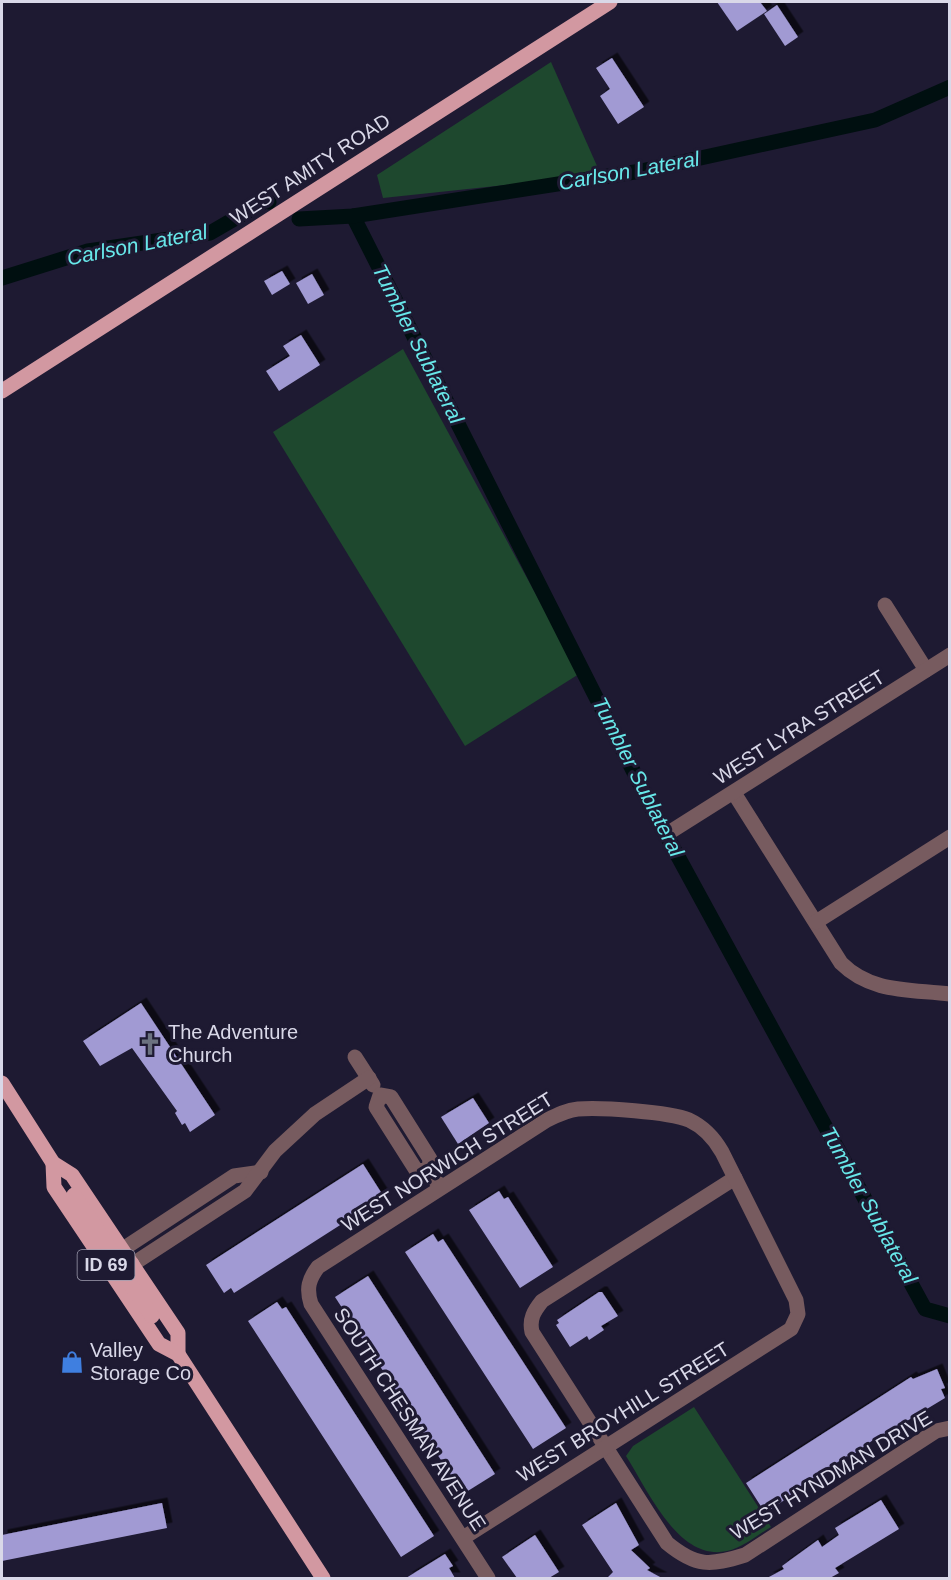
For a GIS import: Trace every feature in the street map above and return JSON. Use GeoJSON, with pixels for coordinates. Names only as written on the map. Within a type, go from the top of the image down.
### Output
{"type":"FeatureCollection","features":[{"type":"Feature","properties":{"kind":"main road","name":"WEST AMITY ROAD"},"geometry":{"type":"LineString","coordinates":[[2,391],[610,2]]}},
{"type":"Feature","properties":{"kind":"main road","name":"ID 69"},"geometry":{"type":"LineString","coordinates":[[2,1083],[53,1168],[54,1187],[159,1344],[178,1351]]}},
{"type":"Feature","properties":{"kind":"main road","name":"ID 69"},"geometry":{"type":"LineString","coordinates":[[53,1168],[72,1175],[133,1264],[178,1333],[178,1351],[323,1578]]}},
{"type":"Feature","properties":{"kind":"main road"},"geometry":{"type":"LineString","coordinates":[[53,1168],[68,1186],[114,1255],[133,1264]]}},
{"type":"Feature","properties":{"kind":"street"},"geometry":{"type":"LineString","coordinates":[[885,605],[926,670]]}},
{"type":"Feature","properties":{"kind":"street","name":"WEST LYRA STREET"},"geometry":{"type":"LineString","coordinates":[[670,832],[950,655]]}},
{"type":"Feature","properties":{"kind":"street"},"geometry":{"type":"LineString","coordinates":[[734,793],[841,963],[854,976],[882,987],[950,994]]}},
{"type":"Feature","properties":{"kind":"street"},"geometry":{"type":"LineString","coordinates":[[816,922],[950,837]]}},
{"type":"Feature","properties":{"kind":"street"},"geometry":{"type":"LineString","coordinates":[[355,1057],[380,1095],[391,1097],[430,1159],[429,1171],[440,1187]]}},
{"type":"Feature","properties":{"kind":"street"},"geometry":{"type":"LineString","coordinates":[[133,1264],[244,1191],[275,1151],[315,1114],[369,1078]]}},
{"type":"Feature","properties":{"kind":"street","name":"WEST NORWICH STREET"},"geometry":{"type":"LineString","coordinates":[[310,1278],[318,1267],[440,1187],[565,1111],[586,1109],[672,1116],[688,1120],[711,1136],[735,1178]]}},
{"type":"Feature","properties":{"kind":"street"},"geometry":{"type":"LineString","coordinates":[[123,1249],[234,1176],[261,1172]]}},
{"type":"Feature","properties":{"kind":"street"},"geometry":{"type":"LineString","coordinates":[[605,1448],[532,1332],[530,1323],[534,1310],[542,1301],[735,1178]]}},
{"type":"Feature","properties":{"kind":"street","name":"WEST BROYHILL STREET"},"geometry":{"type":"LineString","coordinates":[[463,1538],[791,1329],[798,1314],[796,1300],[735,1178]]}},
{"type":"Feature","properties":{"kind":"street","name":"SOUTH CHESMAN AVENUE"},"geometry":{"type":"LineString","coordinates":[[310,1278],[308,1294],[311,1304],[488,1578]]}},
{"type":"Feature","properties":{"kind":"street","name":"WEST HYNDMAN DRIVE"},"geometry":{"type":"LineString","coordinates":[[605,1448],[667,1543],[699,1563],[722,1562],[745,1555],[936,1431],[950,1428]]}},
{"type":"Feature","properties":{"kind":"green space"},"geometry":{"type":"Polygon","coordinates":[[[551,62],[601,175],[383,198],[377,175],[551,62]]]}},
{"type":"Feature","properties":{"kind":"green space"},"geometry":{"type":"Polygon","coordinates":[[[403,349],[579,674],[465,746],[273,432],[403,349]]]}},
{"type":"Feature","properties":{"kind":"green space"},"geometry":{"type":"Polygon","coordinates":[[[694,1407],[771,1527],[744,1544],[727,1551],[709,1551],[694,1546],[679,1535],[655,1504],[626,1456],[633,1446],[694,1407]]]}},
{"type":"Feature","properties":{"kind":"building"},"geometry":{"type":"Polygon","coordinates":[[[717,2],[760,2],[767,11],[737,31],[717,2]]]}},
{"type":"Feature","properties":{"kind":"building"},"geometry":{"type":"Polygon","coordinates":[[[777,5],[798,37],[785,46],[764,14],[777,5]]]}},
{"type":"Feature","properties":{"kind":"building"},"geometry":{"type":"Polygon","coordinates":[[[612,58],[644,107],[618,124],[600,96],[610,89],[596,68],[612,58]]]}},
{"type":"Feature","properties":{"kind":"building"},"geometry":{"type":"Polygon","coordinates":[[[282,271],[290,284],[272,295],[264,281],[282,271]]]}},
{"type":"Feature","properties":{"kind":"building"},"geometry":{"type":"Polygon","coordinates":[[[312,274],[324,295],[308,304],[296,283],[312,274]]]}},
{"type":"Feature","properties":{"kind":"building"},"geometry":{"type":"Polygon","coordinates":[[[301,335],[320,365],[279,391],[266,371],[290,356],[283,346],[301,335]]]}},
{"type":"Feature","properties":{"kind":"building"},"geometry":{"type":"Polygon","coordinates":[[[141,1003],[215,1115],[190,1132],[185,1123],[182,1125],[175,1113],[177,1111],[132,1048],[100,1066],[83,1041],[141,1003]]]}},
{"type":"Feature","properties":{"kind":"building"},"geometry":{"type":"Polygon","coordinates":[[[473,1098],[489,1123],[458,1144],[441,1117],[473,1098]]]}},
{"type":"Feature","properties":{"kind":"building"},"geometry":{"type":"Polygon","coordinates":[[[363,1164],[384,1197],[234,1293],[231,1288],[224,1293],[206,1265],[363,1164]]]}},
{"type":"Feature","properties":{"kind":"building"},"geometry":{"type":"Polygon","coordinates":[[[499,1191],[504,1199],[508,1197],[553,1267],[520,1288],[469,1210],[499,1191]]]}},
{"type":"Feature","properties":{"kind":"building"},"geometry":{"type":"Polygon","coordinates":[[[433,1234],[438,1242],[443,1239],[566,1428],[533,1449],[405,1252],[433,1234]]]}},
{"type":"Feature","properties":{"kind":"building"},"geometry":{"type":"Polygon","coordinates":[[[368,1276],[495,1474],[463,1494],[335,1297],[368,1276]]]}},
{"type":"Feature","properties":{"kind":"building"},"geometry":{"type":"Polygon","coordinates":[[[602,1292],[618,1316],[601,1326],[604,1330],[589,1340],[587,1336],[570,1347],[556,1325],[559,1323],[557,1320],[602,1292]]]}},
{"type":"Feature","properties":{"kind":"building"},"geometry":{"type":"Polygon","coordinates":[[[277,1302],[282,1309],[286,1307],[434,1536],[401,1557],[248,1321],[277,1302]]]}},
{"type":"Feature","properties":{"kind":"building"},"geometry":{"type":"Polygon","coordinates":[[[937,1369],[945,1388],[941,1389],[945,1398],[882,1436],[881,1434],[849,1458],[847,1456],[768,1511],[765,1507],[762,1508],[746,1483],[911,1377],[913,1379],[937,1369]]]}},
{"type":"Feature","properties":{"kind":"building"},"geometry":{"type":"Polygon","coordinates":[[[881,1500],[899,1529],[835,1568],[839,1573],[830,1578],[767,1578],[784,1569],[782,1566],[818,1540],[822,1547],[839,1535],[835,1528],[881,1500]]]}},
{"type":"Feature","properties":{"kind":"building"},"geometry":{"type":"Polygon","coordinates":[[[162,1503],[167,1528],[2,1561],[2,1535],[162,1503]]]}},
{"type":"Feature","properties":{"kind":"building"},"geometry":{"type":"Polygon","coordinates":[[[616,1503],[639,1545],[631,1550],[650,1568],[647,1570],[662,1578],[607,1578],[613,1572],[582,1525],[616,1503]]]}},
{"type":"Feature","properties":{"kind":"building"},"geometry":{"type":"Polygon","coordinates":[[[535,1535],[559,1572],[549,1578],[517,1578],[502,1557],[535,1535]]]}},
{"type":"Feature","properties":{"kind":"building"},"geometry":{"type":"Polygon","coordinates":[[[445,1554],[453,1566],[449,1568],[455,1578],[406,1578],[445,1554]]]}},
{"type":"Feature","properties":{"kind":"waterway","name":"Carlson Lateral"},"geometry":{"type":"LineString","coordinates":[[299,219],[353,216],[641,171],[875,120],[950,87]]}},
{"type":"Feature","properties":{"kind":"waterway","name":"Carlson Lateral"},"geometry":{"type":"LineString","coordinates":[[2,278],[88,251],[210,233],[265,201],[269,202]]}},
{"type":"Feature","properties":{"kind":"waterway","name":"Tumbler Sublateral"},"geometry":{"type":"LineString","coordinates":[[353,216],[657,818],[925,1309],[950,1316]]}},
{"type":"Feature","properties":{"kind":"place","name":"The Adventure Church"},"geometry":{"type":"Point","coordinates":[150,1044]}},
{"type":"Feature","properties":{"kind":"place","name":"Valley Storage Co"},"geometry":{"type":"Point","coordinates":[72,1362]}}]}
